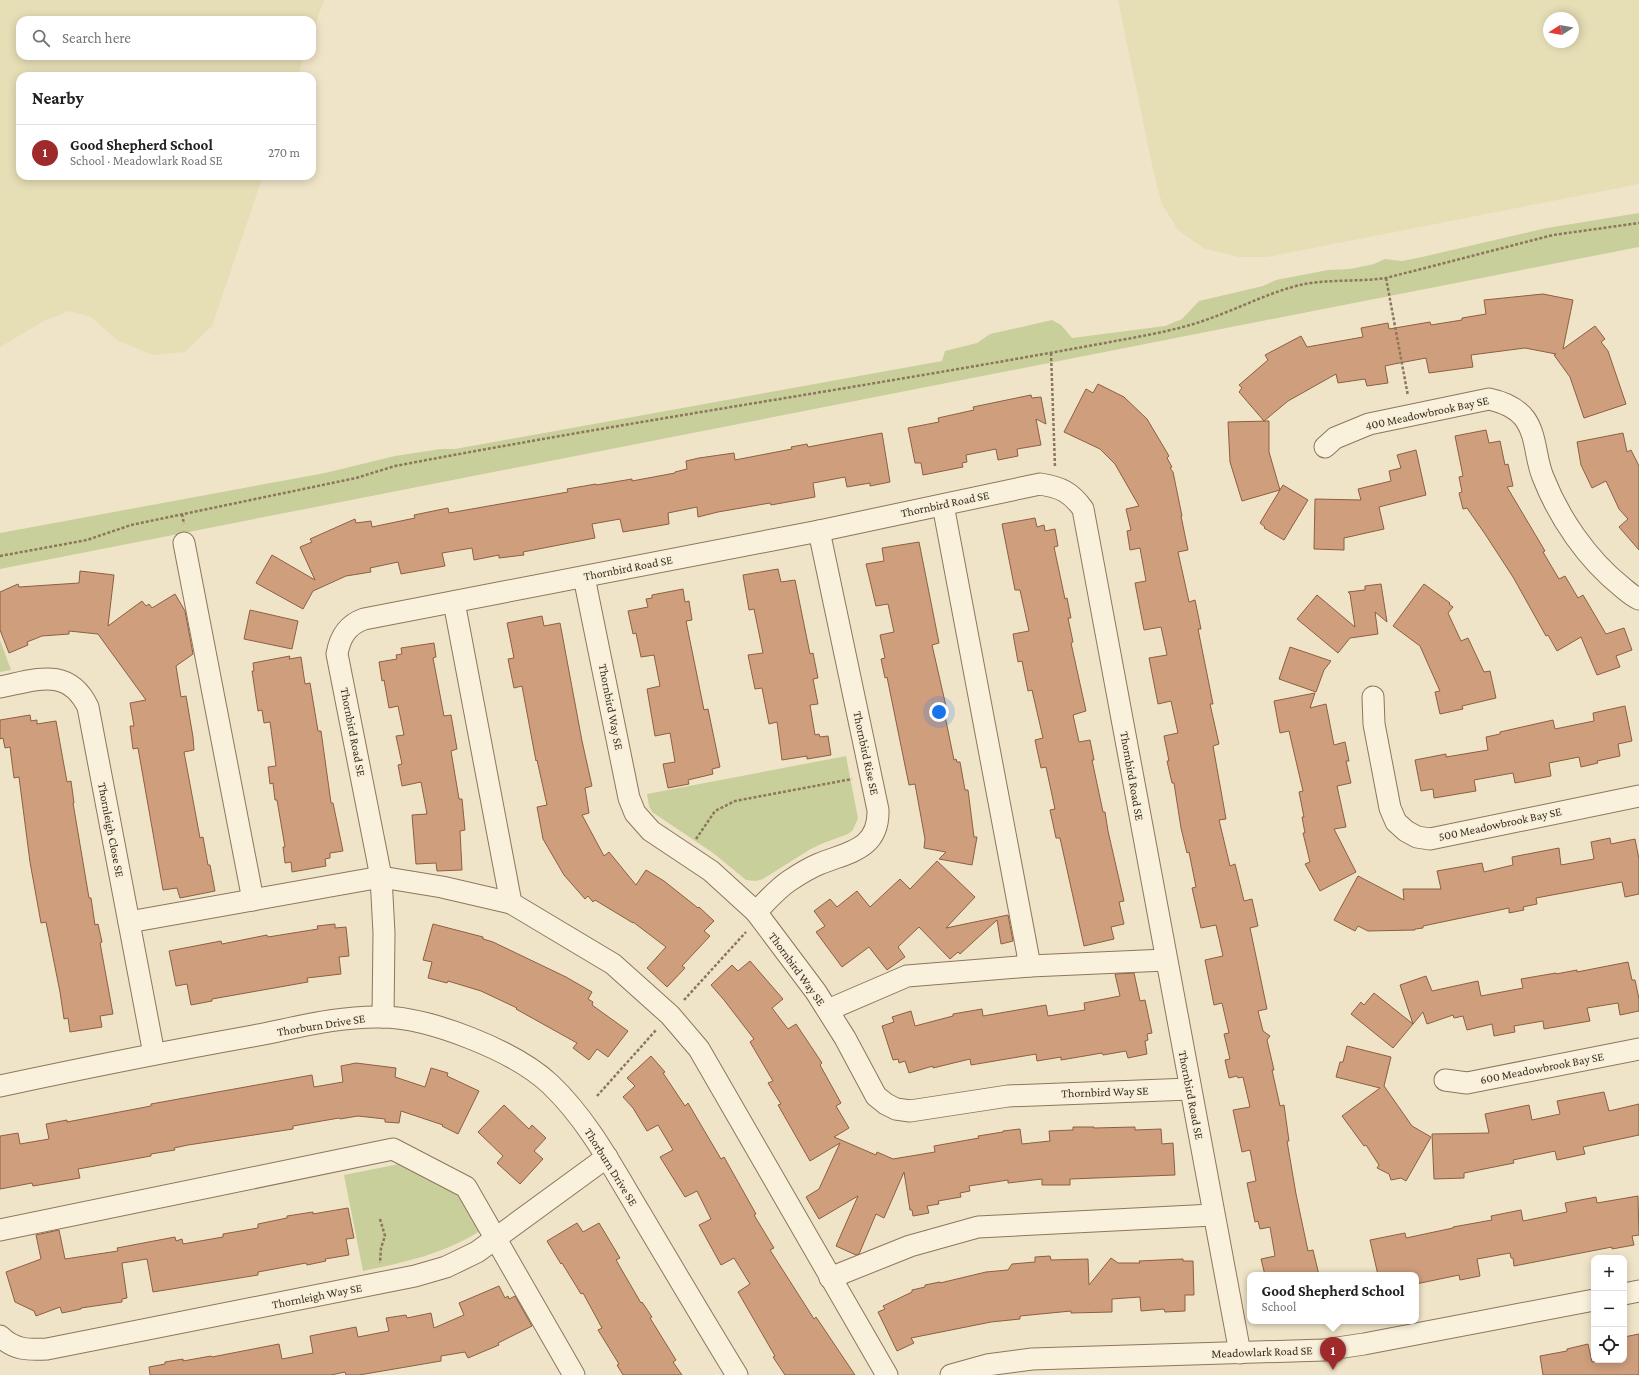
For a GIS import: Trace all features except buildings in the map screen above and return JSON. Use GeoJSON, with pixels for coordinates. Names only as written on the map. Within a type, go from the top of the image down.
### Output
{"type":"FeatureCollection","features":[{"type":"Feature","properties":{"kind":"street","name":"400 Meadowbrook Bay SE"},"geometry":{"type":"LineString","coordinates":[[1324,447],[1335,438],[1369,424],[1489,399],[1504,402],[1516,410],[1525,419],[1533,434],[1542,476],[1559,509],[1586,553],[1607,575],[1639,599]]}},
{"type":"Feature","properties":{"kind":"street","name":"Thornbird Road SE"},"geometry":{"type":"LineString","coordinates":[[383,1017],[384,933],[381,877],[337,654],[339,641],[354,623],[364,619],[819,531],[1040,484],[1054,486],[1065,491],[1076,499],[1083,509],[1240,1353]]}},
{"type":"Feature","properties":{"kind":"street"},"geometry":{"type":"LineString","coordinates":[[943,505],[1030,966]]}},
{"type":"Feature","properties":{"kind":"street","name":"Thornbird Rise SE"},"geometry":{"type":"LineString","coordinates":[[756,912],[788,882],[817,864],[854,852],[867,843],[874,833],[878,821],[878,810],[819,531]]}},
{"type":"Feature","properties":{"kind":"street"},"geometry":{"type":"LineString","coordinates":[[184,543],[253,900]]}},
{"type":"Feature","properties":{"kind":"street","name":"Thornbird Way SE"},"geometry":{"type":"LineString","coordinates":[[584,577],[629,798],[635,813],[647,827],[711,871],[756,912],[828,1010],[876,1096],[886,1104],[896,1109],[910,1112],[1008,1096],[1190,1089]]}},
{"type":"Feature","properties":{"kind":"street"},"geometry":{"type":"LineString","coordinates":[[454,602],[511,904]]}},
{"type":"Feature","properties":{"kind":"street","name":"Thornleigh Close SE"},"geometry":{"type":"LineString","coordinates":[[0,687],[48,678],[73,686],[82,695],[88,706],[154,1054]]}},
{"type":"Feature","properties":{"kind":"street","name":"500 Meadowbrook Bay SE"},"geometry":{"type":"LineString","coordinates":[[1373,696],[1374,724],[1390,808],[1396,822],[1406,831],[1417,837],[1430,838],[1639,796]]}},
{"type":"Feature","properties":{"kind":"street"},"geometry":{"type":"LineString","coordinates":[[129,922],[381,877],[442,887],[511,904],[613,964],[670,1015],[699,1048],[887,1375]]}},
{"type":"Feature","properties":{"kind":"street"},"geometry":{"type":"LineString","coordinates":[[828,1010],[907,976],[1030,966],[1166,960]]}},
{"type":"Feature","properties":{"kind":"street","name":"Thorburn Drive SE"},"geometry":{"type":"LineString","coordinates":[[0,1086],[154,1054],[348,1018],[383,1017],[422,1022],[493,1048],[521,1063],[549,1084],[579,1117],[606,1157],[737,1375]]}},
{"type":"Feature","properties":{"kind":"street","name":"600 Meadowbrook Bay SE"},"geometry":{"type":"LineString","coordinates":[[1445,1080],[1467,1083],[1639,1049]]}},
{"type":"Feature","properties":{"kind":"street"},"geometry":{"type":"LineString","coordinates":[[0,1230],[393,1149],[466,1187],[567,1373]]}},
{"type":"Feature","properties":{"kind":"street","name":"Thornleigh Way SE"},"geometry":{"type":"LineString","coordinates":[[0,1336],[7,1344],[17,1348],[47,1350],[386,1283],[446,1267],[477,1252],[606,1157]]}},
{"type":"Feature","properties":{"kind":"street"},"geometry":{"type":"LineString","coordinates":[[830,1278],[910,1246],[978,1227],[1214,1215]]}},
{"type":"Feature","properties":{"kind":"street"},"geometry":{"type":"LineString","coordinates":[[1627,1293],[1639,1291]]}},
{"type":"Feature","properties":{"kind":"street","name":"Meadowlark Road SE"},"geometry":{"type":"LineString","coordinates":[[951,1375],[987,1365],[1032,1359],[1074,1367],[1240,1353],[1324,1350],[1591,1301]]}},
{"type":"Feature","properties":{"kind":"path"},"geometry":{"type":"LineString","coordinates":[[0,556],[87,540],[131,525],[356,478],[395,466],[757,402],[934,374],[1170,332],[1217,316],[1271,293],[1303,284],[1363,281],[1386,278],[1553,235],[1639,223]]}},
{"type":"Feature","properties":{"kind":"path"},"geometry":{"type":"LineString","coordinates":[[1386,278],[1411,415]]}},
{"type":"Feature","properties":{"kind":"path"},"geometry":{"type":"LineString","coordinates":[[1051,353],[1056,457],[1054,486]]}},
{"type":"Feature","properties":{"kind":"path"},"geometry":{"type":"LineString","coordinates":[[686,854],[715,811],[735,801],[870,776]]}},
{"type":"Feature","properties":{"kind":"path"},"geometry":{"type":"LineString","coordinates":[[380,1219],[385,1236],[381,1248],[380,1263],[386,1283]]}},
{"type":"Feature","properties":{"kind":"shaded area"},"geometry":{"type":"Polygon","coordinates":[[[0,0],[324,0],[316,23],[316,16],[16,16],[16,60],[303,60],[299,72],[16,72],[16,180],[262,180],[212,326],[185,352],[152,355],[117,340],[91,317],[69,311],[44,321],[0,347],[0,0]]]}},
{"type":"Feature","properties":{"kind":"shaded area"},"geometry":{"type":"Polygon","coordinates":[[[1118,0],[1639,0],[1639,184],[1267,257],[1238,257],[1203,248],[1178,230],[1162,204],[1154,174],[1118,0]]]}},
{"type":"Feature","properties":{"kind":"green space"},"geometry":{"type":"Polygon","coordinates":[[[1639,213],[1639,247],[0,569],[0,533],[325,473],[395,456],[441,449],[455,449],[942,361],[945,351],[977,343],[990,334],[1052,320],[1061,325],[1072,338],[1165,326],[1182,319],[1199,301],[1263,286],[1276,280],[1328,270],[1350,269],[1374,264],[1385,259],[1402,261],[1547,228],[1639,213]]]}},
{"type":"Feature","properties":{"kind":"green space"},"geometry":{"type":"Polygon","coordinates":[[[0,640],[11,670],[0,672],[0,640]]]}},
{"type":"Feature","properties":{"kind":"green space"},"geometry":{"type":"Polygon","coordinates":[[[846,756],[858,818],[853,830],[848,834],[809,850],[763,879],[756,881],[746,880],[713,853],[652,812],[649,806],[647,794],[846,756]]]}},
{"type":"Feature","properties":{"kind":"green space"},"geometry":{"type":"Polygon","coordinates":[[[399,1164],[460,1191],[482,1230],[453,1246],[424,1256],[363,1271],[344,1175],[399,1164]]]}},
{"type":"Feature","properties":{"kind":"place","name":"Good Shepherd School"},"geometry":{"type":"Point","coordinates":[1333,1370]}}]}
